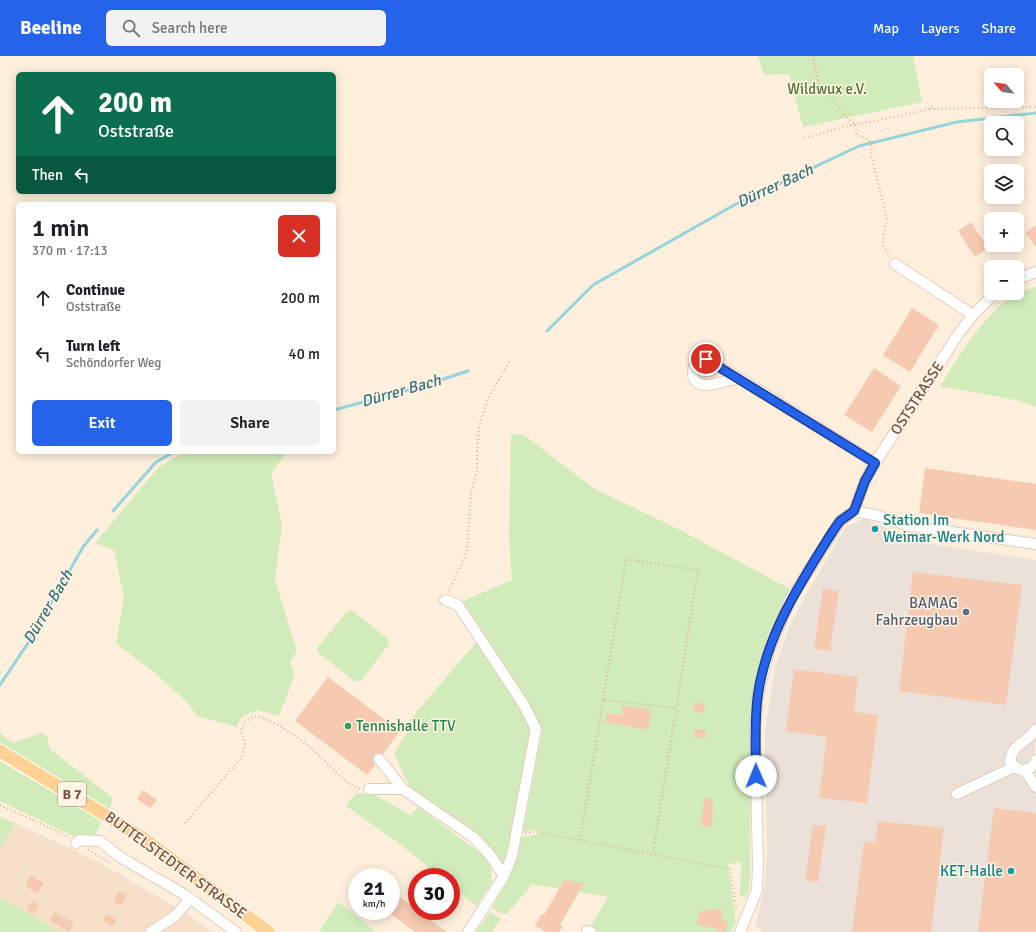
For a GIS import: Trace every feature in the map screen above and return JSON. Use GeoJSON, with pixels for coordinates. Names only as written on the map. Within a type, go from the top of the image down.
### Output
{"type":"FeatureCollection","features":[{"type":"Feature","properties":{"kind":"main road","name":"BUTTELSTEDTER STRASSE"},"geometry":{"type":"LineString","coordinates":[[0,751],[143,838],[266,931]]}},
{"type":"Feature","properties":{"kind":"street"},"geometry":{"type":"LineString","coordinates":[[895,264],[973,315]]}},
{"type":"Feature","properties":{"kind":"street"},"geometry":{"type":"LineString","coordinates":[[1024,276],[1036,272]]}},
{"type":"Feature","properties":{"kind":"street","name":"OSTSTRASSE"},"geometry":{"type":"LineString","coordinates":[[854,511],[862,488],[875,463],[959,333],[973,315],[988,300]]}},
{"type":"Feature","properties":{"kind":"street"},"geometry":{"type":"LineString","coordinates":[[741,379],[875,463]]}},
{"type":"Feature","properties":{"kind":"street"},"geometry":{"type":"LineString","coordinates":[[742,928],[757,890],[758,866],[755,732],[758,694],[769,651],[790,600],[840,521],[854,511],[869,513],[910,526],[936,531],[1036,544]]}},
{"type":"Feature","properties":{"kind":"street"},"geometry":{"type":"LineString","coordinates":[[445,600],[458,606],[524,705],[536,729],[512,856],[504,876],[468,932]]}},
{"type":"Feature","properties":{"kind":"street"},"geometry":{"type":"LineString","coordinates":[[1036,729],[1030,737],[1008,751],[1010,761],[1014,767],[1020,771],[1031,768],[1035,764],[1036,760]]}},
{"type":"Feature","properties":{"kind":"street"},"geometry":{"type":"LineString","coordinates":[[379,759],[403,789],[473,837],[490,855],[504,876]]}},
{"type":"Feature","properties":{"kind":"street"},"geometry":{"type":"LineString","coordinates":[[957,794],[1014,767]]}},
{"type":"Feature","properties":{"kind":"street"},"geometry":{"type":"LineString","coordinates":[[1025,770],[1036,787]]}},
{"type":"Feature","properties":{"kind":"street"},"geometry":{"type":"LineString","coordinates":[[369,789],[403,789]]}},
{"type":"Feature","properties":{"kind":"street","name":"BUTTELSTEDTER STRASSE"},"geometry":{"type":"LineString","coordinates":[[76,843],[80,840],[100,841],[120,858],[190,899],[236,932]]}},
{"type":"Feature","properties":{"kind":"street"},"geometry":{"type":"LineString","coordinates":[[151,932],[175,916],[190,899]]}},
{"type":"Feature","properties":{"kind":"path"},"geometry":{"type":"LineString","coordinates":[[813,56],[820,92],[847,88]]}},
{"type":"Feature","properties":{"kind":"path"},"geometry":{"type":"LineString","coordinates":[[827,92],[846,117],[855,124],[858,135],[870,142],[871,154],[887,219],[882,244],[895,264]]}},
{"type":"Feature","properties":{"kind":"path"},"geometry":{"type":"LineString","coordinates":[[930,109],[933,105]]}},
{"type":"Feature","properties":{"kind":"path"},"geometry":{"type":"LineString","coordinates":[[804,138],[855,124],[930,109],[1036,108]]}},
{"type":"Feature","properties":{"kind":"path"},"geometry":{"type":"LineString","coordinates":[[445,600],[467,552],[471,493],[477,471],[477,449],[480,423],[488,398],[510,361]]}},
{"type":"Feature","properties":{"kind":"path"},"geometry":{"type":"LineString","coordinates":[[580,840],[626,559],[698,570],[653,854]]}},
{"type":"Feature","properties":{"kind":"path"},"geometry":{"type":"LineString","coordinates":[[603,700],[676,708]]}},
{"type":"Feature","properties":{"kind":"path"},"geometry":{"type":"LineString","coordinates":[[185,823],[242,757],[245,743],[241,732],[244,722],[257,716],[272,721],[291,733],[347,782],[358,788],[369,789]]}},
{"type":"Feature","properties":{"kind":"path"},"geometry":{"type":"LineString","coordinates":[[0,805],[61,833],[117,867]]}},
{"type":"Feature","properties":{"kind":"path"},"geometry":{"type":"LineString","coordinates":[[517,835],[536,832],[730,869],[738,916],[742,928]]}},
{"type":"Feature","properties":{"kind":"shaded area"},"geometry":{"type":"Polygon","coordinates":[[[864,519],[923,543],[1036,560],[1036,736],[1031,788],[1036,789],[1036,932],[764,932],[755,926],[765,886],[767,850],[765,732],[775,667],[791,624],[808,591],[846,527],[864,519]]]}},
{"type":"Feature","properties":{"kind":"shaded area"},"geometry":{"type":"Polygon","coordinates":[[[15,823],[99,862],[187,914],[212,932],[61,932],[0,897],[0,850],[15,823]]]}},
{"type":"Feature","properties":{"kind":"green space","name":"Wildwux e.V."},"geometry":{"type":"Polygon","coordinates":[[[758,56],[913,56],[922,102],[803,127],[789,74],[764,75],[758,56]]]}},
{"type":"Feature","properties":{"kind":"green space"},"geometry":{"type":"Polygon","coordinates":[[[1036,287],[1036,407],[1016,400],[940,386],[968,342],[992,313],[1008,300],[1024,300],[1024,291],[1036,287]]]}},
{"type":"Feature","properties":{"kind":"green space"},"geometry":{"type":"Polygon","coordinates":[[[523,434],[593,488],[680,530],[790,589],[769,633],[760,661],[753,699],[750,732],[750,882],[747,898],[740,896],[741,862],[728,864],[736,922],[731,932],[587,932],[608,897],[532,884],[507,914],[501,913],[492,908],[509,878],[522,837],[539,834],[538,830],[523,832],[542,730],[519,687],[483,637],[461,602],[512,580],[509,536],[511,435],[523,434]]]}},
{"type":"Feature","properties":{"kind":"green space"},"geometry":{"type":"Polygon","coordinates":[[[183,454],[285,454],[271,473],[282,525],[275,580],[297,651],[290,662],[295,674],[279,716],[257,710],[241,717],[237,727],[197,716],[189,704],[154,672],[116,644],[124,598],[114,550],[95,543],[159,467],[183,454]]]}},
{"type":"Feature","properties":{"kind":"green space"},"geometry":{"type":"Polygon","coordinates":[[[351,610],[387,638],[389,644],[361,681],[354,681],[317,652],[318,647],[346,612],[351,610]]]}},
{"type":"Feature","properties":{"kind":"green space"},"geometry":{"type":"Polygon","coordinates":[[[477,641],[519,704],[531,729],[504,865],[501,864],[476,833],[410,788],[394,753],[408,731],[403,728],[477,641]]]}},
{"type":"Feature","properties":{"kind":"green space"},"geometry":{"type":"Polygon","coordinates":[[[0,733],[13,743],[42,733],[47,736],[50,749],[113,798],[109,810],[0,744],[0,733]]]}},
{"type":"Feature","properties":{"kind":"green space"},"geometry":{"type":"Polygon","coordinates":[[[0,761],[102,821],[93,838],[75,837],[0,801],[0,761]]]}},
{"type":"Feature","properties":{"kind":"green space"},"geometry":{"type":"Polygon","coordinates":[[[356,793],[375,795],[411,815],[418,807],[483,855],[491,866],[492,883],[476,906],[460,893],[460,868],[430,868],[401,845],[346,806],[356,793]]]}},
{"type":"Feature","properties":{"kind":"green space"},"geometry":{"type":"Polygon","coordinates":[[[0,817],[15,823],[0,850],[0,817]]]}},
{"type":"Feature","properties":{"kind":"green space"},"geometry":{"type":"Polygon","coordinates":[[[0,897],[61,932],[0,932],[0,897]]]}},
{"type":"Feature","properties":{"kind":"green space"},"geometry":{"type":"Polygon","coordinates":[[[338,902],[348,910],[348,920],[361,920],[376,932],[319,932],[338,902]]]}},
{"type":"Feature","properties":{"kind":"green space"},"geometry":{"type":"Polygon","coordinates":[[[490,912],[501,919],[491,932],[476,932],[490,912]]]}},
{"type":"Feature","properties":{"kind":"building"},"geometry":{"type":"Polygon","coordinates":[[[971,222],[984,242],[984,251],[975,257],[958,231],[971,222]]]}},
{"type":"Feature","properties":{"kind":"building"},"geometry":{"type":"Polygon","coordinates":[[[1036,225],[1036,247],[1025,233],[1036,225]]]}},
{"type":"Feature","properties":{"kind":"building"},"geometry":{"type":"Polygon","coordinates":[[[912,308],[939,325],[910,372],[883,355],[912,308]]]}},
{"type":"Feature","properties":{"kind":"building"},"geometry":{"type":"Polygon","coordinates":[[[874,368],[901,386],[872,432],[844,415],[874,368]]]}},
{"type":"Feature","properties":{"kind":"building"},"geometry":{"type":"Polygon","coordinates":[[[925,468],[1036,484],[1036,530],[919,513],[925,468]]]}},
{"type":"Feature","properties":{"kind":"building"},"geometry":{"type":"Polygon","coordinates":[[[913,572],[1022,585],[1006,705],[899,691],[913,572]]]}},
{"type":"Feature","properties":{"kind":"building"},"geometry":{"type":"Polygon","coordinates":[[[823,588],[839,591],[830,651],[814,649],[823,588]]]}},
{"type":"Feature","properties":{"kind":"building"},"geometry":{"type":"Polygon","coordinates":[[[794,669],[858,677],[854,712],[878,715],[867,803],[819,798],[827,737],[786,731],[794,669]]]}},
{"type":"Feature","properties":{"kind":"building","name":"Tennishalle TTV"},"geometry":{"type":"Polygon","coordinates":[[[328,677],[400,731],[383,754],[375,754],[373,760],[375,765],[367,775],[295,721],[328,677]]]}},
{"type":"Feature","properties":{"kind":"building"},"geometry":{"type":"Polygon","coordinates":[[[695,702],[705,704],[704,713],[694,712],[695,702]]]}},
{"type":"Feature","properties":{"kind":"building"},"geometry":{"type":"Polygon","coordinates":[[[623,705],[651,710],[648,730],[605,722],[607,713],[621,715],[623,705]]]}},
{"type":"Feature","properties":{"kind":"building"},"geometry":{"type":"Polygon","coordinates":[[[695,729],[706,730],[705,738],[694,737],[695,729]]]}},
{"type":"Feature","properties":{"kind":"building"},"geometry":{"type":"Polygon","coordinates":[[[143,790],[157,800],[150,808],[137,799],[143,790]]]}},
{"type":"Feature","properties":{"kind":"building"},"geometry":{"type":"Polygon","coordinates":[[[704,798],[713,799],[712,827],[701,825],[704,798]]]}},
{"type":"Feature","properties":{"kind":"building","name":"KET-Halle"},"geometry":{"type":"Polygon","coordinates":[[[994,808],[1036,813],[1036,932],[978,932],[994,808]]]}},
{"type":"Feature","properties":{"kind":"building"},"geometry":{"type":"Polygon","coordinates":[[[878,821],[944,828],[931,932],[852,932],[864,841],[875,843],[878,821]]]}},
{"type":"Feature","properties":{"kind":"building"},"geometry":{"type":"Polygon","coordinates":[[[813,825],[826,826],[818,882],[805,880],[813,825]]]}},
{"type":"Feature","properties":{"kind":"building"},"geometry":{"type":"Polygon","coordinates":[[[31,875],[44,883],[38,894],[25,886],[31,875]]]}},
{"type":"Feature","properties":{"kind":"building"},"geometry":{"type":"Polygon","coordinates":[[[564,880],[584,883],[560,925],[563,926],[559,932],[546,932],[535,926],[542,913],[544,915],[564,880]]]}},
{"type":"Feature","properties":{"kind":"building"},"geometry":{"type":"Polygon","coordinates":[[[119,891],[127,895],[121,906],[113,902],[119,891]]]}},
{"type":"Feature","properties":{"kind":"building"},"geometry":{"type":"Polygon","coordinates":[[[400,897],[408,903],[408,920],[430,920],[447,932],[415,932],[399,920],[400,897]]]}},
{"type":"Feature","properties":{"kind":"building"},"geometry":{"type":"Polygon","coordinates":[[[32,901],[39,905],[34,914],[26,910],[32,901]]]}},
{"type":"Feature","properties":{"kind":"building"},"geometry":{"type":"Polygon","coordinates":[[[721,909],[722,921],[728,922],[726,932],[716,931],[717,928],[697,925],[699,911],[721,909]]]}},
{"type":"Feature","properties":{"kind":"building"},"geometry":{"type":"Polygon","coordinates":[[[55,912],[74,923],[69,932],[50,921],[55,912]]]}},
{"type":"Feature","properties":{"kind":"building"},"geometry":{"type":"Polygon","coordinates":[[[107,914],[117,920],[112,927],[102,920],[107,914]]]}},
{"type":"Feature","properties":{"kind":"waterway","name":"Dürrer Bach"},"geometry":{"type":"LineString","coordinates":[[547,331],[593,285],[736,204],[859,146],[957,122],[1036,113]]}},
{"type":"Feature","properties":{"kind":"waterway","name":"Dürrer Bach"},"geometry":{"type":"LineString","coordinates":[[336,409],[419,387],[468,371]]}},
{"type":"Feature","properties":{"kind":"waterway","name":"Dürrer Bach"},"geometry":{"type":"LineString","coordinates":[[113,511],[156,462],[170,454]]}},
{"type":"Feature","properties":{"kind":"waterway","name":"Dürrer Bach"},"geometry":{"type":"LineString","coordinates":[[0,685],[28,643],[83,547],[97,530]]}},
{"type":"Feature","properties":{"kind":"place","name":"Station Im Weimar-Werk Nord"},"geometry":{"type":"Point","coordinates":[875,529]}},
{"type":"Feature","properties":{"kind":"place","name":"BAMAG Fahrzeugbau"},"geometry":{"type":"Point","coordinates":[966,612]}},
{"type":"Feature","properties":{"kind":"place","name":"Tennishalle TTV"},"geometry":{"type":"Point","coordinates":[348,726]}},
{"type":"Feature","properties":{"kind":"place","name":"KET-Halle"},"geometry":{"type":"Point","coordinates":[1011,871]}},
{"type":"Feature","properties":{"kind":"route"},"geometry":{"type":"LineString","coordinates":[[706,359],[714,362],[875,463],[865,481],[854,511],[846,515],[833,531],[790,600],[775,632],[758,694],[755,732],[756,776]]}}]}
